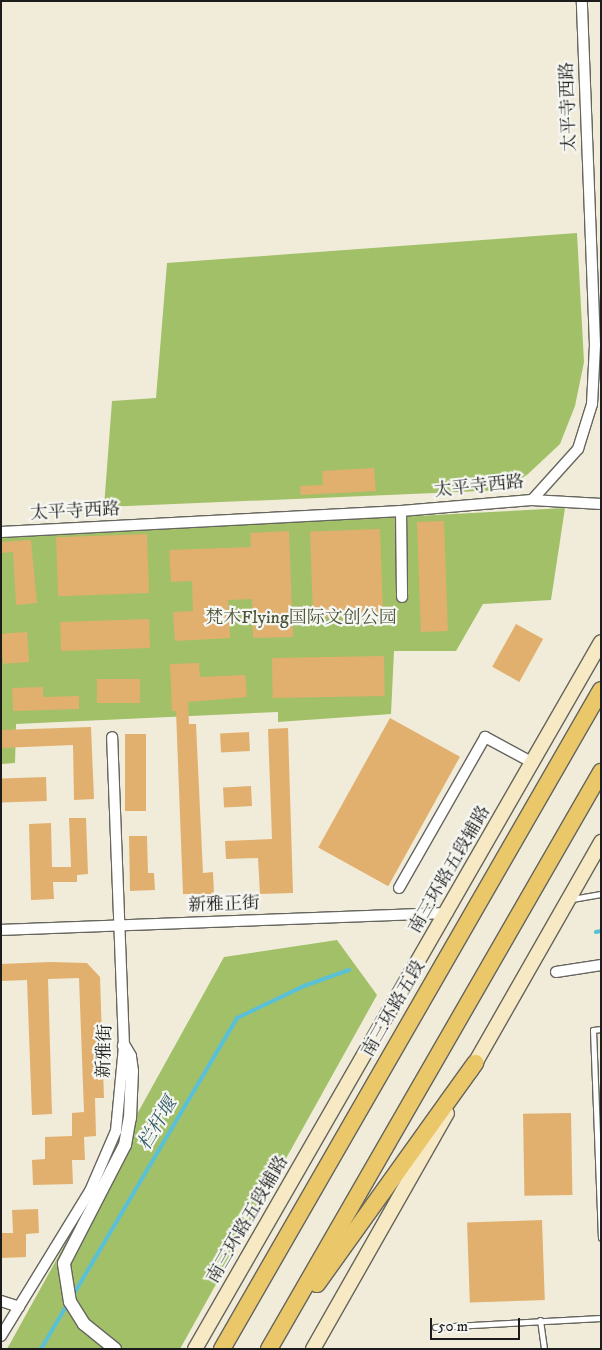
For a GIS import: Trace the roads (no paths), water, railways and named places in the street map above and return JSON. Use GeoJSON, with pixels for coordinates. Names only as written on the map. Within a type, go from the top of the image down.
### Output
{"type":"FeatureCollection","features":[{"type":"Feature","properties":{"kind":"highway","name":"南三环路五段"},"geometry":{"type":"LineString","coordinates":[[222,1349],[601,690]]}},
{"type":"Feature","properties":{"kind":"highway"},"geometry":{"type":"LineString","coordinates":[[269,1349],[601,772]]}},
{"type":"Feature","properties":{"kind":"highway"},"geometry":{"type":"LineString","coordinates":[[269,1349],[475,1063]]}},
{"type":"Feature","properties":{"kind":"main road","name":"南三环路五段辅路"},"geometry":{"type":"LineString","coordinates":[[195,1349],[448,913],[601,642]]}},
{"type":"Feature","properties":{"kind":"main road"},"geometry":{"type":"LineString","coordinates":[[313,1349],[601,842]]}},
{"type":"Feature","properties":{"kind":"street","name":"太平寺西路"},"geometry":{"type":"LineString","coordinates":[[1,532],[401,511],[532,500],[578,449],[592,404],[595,345],[582,1]]}},
{"type":"Feature","properties":{"kind":"street"},"geometry":{"type":"LineString","coordinates":[[532,500],[601,504]]}},
{"type":"Feature","properties":{"kind":"street"},"geometry":{"type":"LineString","coordinates":[[401,511],[402,597]]}},
{"type":"Feature","properties":{"kind":"street","name":"新雅街"},"geometry":{"type":"LineString","coordinates":[[1,1336],[90,1191],[116,1131],[124,1046],[112,737]]}},
{"type":"Feature","properties":{"kind":"street"},"geometry":{"type":"LineString","coordinates":[[400,888],[485,737],[533,763]]}},
{"type":"Feature","properties":{"kind":"street","name":"新雅正街"},"geometry":{"type":"LineString","coordinates":[[1,930],[448,913]]}},
{"type":"Feature","properties":{"kind":"street"},"geometry":{"type":"LineString","coordinates":[[556,972],[601,965]]}},
{"type":"Feature","properties":{"kind":"street"},"geometry":{"type":"LineString","coordinates":[[115,1349],[84,1324],[70,1302],[64,1263],[125,1145],[130,1118],[132,1071],[130,1056],[124,1046]]}},
{"type":"Feature","properties":{"kind":"street"},"geometry":{"type":"LineString","coordinates":[[1,1301],[18,1308]]}},
{"type":"Feature","properties":{"kind":"lane"},"geometry":{"type":"LineString","coordinates":[[569,899],[601,894]]}},
{"type":"Feature","properties":{"kind":"lane"},"geometry":{"type":"LineString","coordinates":[[601,1029],[593,1030],[598,1099],[601,1238]]}},
{"type":"Feature","properties":{"kind":"lane"},"geometry":{"type":"LineString","coordinates":[[435,1327],[601,1318]]}},
{"type":"Feature","properties":{"kind":"lane"},"geometry":{"type":"LineString","coordinates":[[540,1320],[544,1347]]}},
{"type":"Feature","properties":{"kind":"waterway","name":"栏杆堰"},"geometry":{"type":"LineString","coordinates":[[596,932],[601,931]]}},
{"type":"Feature","properties":{"kind":"waterway","name":"栏杆堰"},"geometry":{"type":"LineString","coordinates":[[72,1297],[237,1018],[304,986],[349,970]]}},
{"type":"Feature","properties":{"kind":"waterway","name":"栏杆堰"},"geometry":{"type":"LineString","coordinates":[[41,1349],[67,1305]]}},
{"type":"Feature","properties":{"kind":"park label","name":"梵木Flying国际文创公园"},"geometry":{"type":"Point","coordinates":[301,618]}}]}
